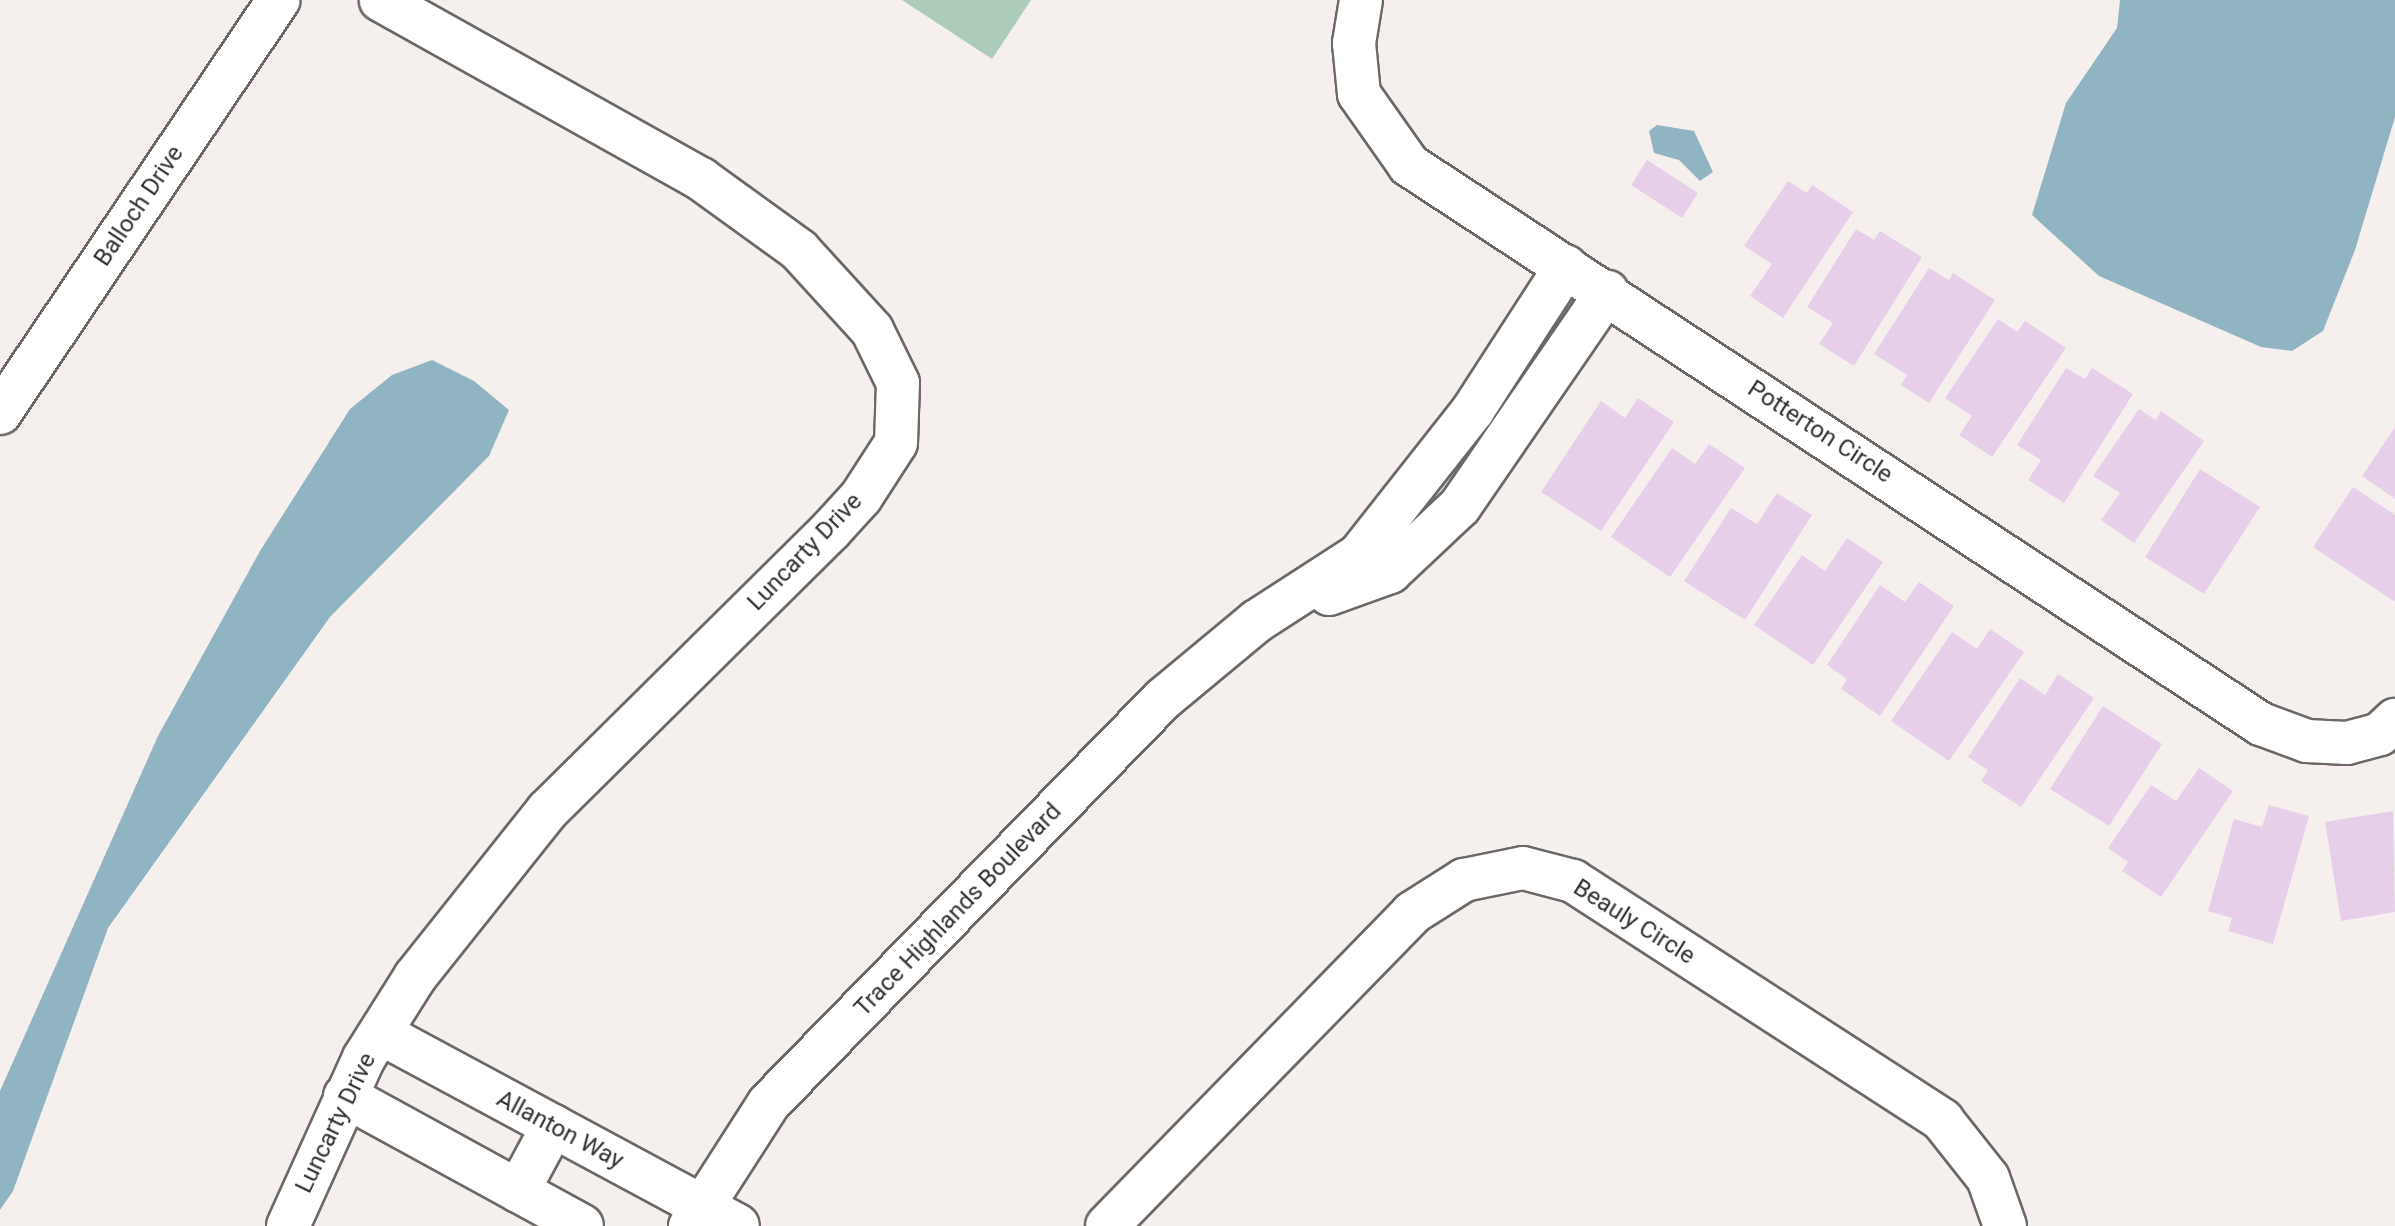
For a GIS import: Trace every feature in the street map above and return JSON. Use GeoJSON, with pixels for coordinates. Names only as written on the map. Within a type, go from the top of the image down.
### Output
{"type":"FeatureCollection","features":[{"type":"Feature","properties":{"kind":"street","name":"Balloch Drive"},"geometry":{"type":"LineString","coordinates":[[0,413],[279,0]]}},
{"type":"Feature","properties":{"kind":"street","name":"Luncarty Drive"},"geometry":{"type":"LineString","coordinates":[[288,1226],[345,1096],[415,977],[548,810],[861,497],[896,443],[898,383],[872,330],[799,250],[701,179],[381,0]]}},
{"type":"Feature","properties":{"kind":"street","name":"Potterton Circle"},"geometry":{"type":"LineString","coordinates":[[1361,0],[1354,43],[1359,94],[1409,165],[1607,292],[2261,724],[2307,741],[2347,743],[2380,734],[2395,720]]}},
{"type":"Feature","properties":{"kind":"street","name":"Trace Highlands Boulevard"},"geometry":{"type":"LineString","coordinates":[[695,1216],[769,1103],[1163,699],[1257,621],[1359,555],[1473,410],[1566,266]]}},
{"type":"Feature","properties":{"kind":"street","name":"Trace Highlands Boulevard"},"geometry":{"type":"LineString","coordinates":[[1257,621],[1390,572],[1460,506],[1607,292]]}},
{"type":"Feature","properties":{"kind":"street"},"geometry":{"type":"LineString","coordinates":[[1473,410],[1511,435]]}},
{"type":"Feature","properties":{"kind":"street","name":"Beauly Circle"},"geometry":{"type":"LineString","coordinates":[[1107,1226],[1412,913],[1464,880],[1523,868],[1573,881],[1942,1120],[1988,1178],[2005,1226]]}},
{"type":"Feature","properties":{"kind":"street","name":"Allanton Way"},"geometry":{"type":"LineString","coordinates":[[382,1034],[553,1126],[695,1216],[738,1226]]}},
{"type":"Feature","properties":{"kind":"street"},"geometry":{"type":"LineString","coordinates":[[345,1096],[582,1226]]}},
{"type":"Feature","properties":{"kind":"street"},"geometry":{"type":"LineString","coordinates":[[518,1191],[553,1126]]}},
{"type":"Feature","properties":{"kind":"green space"},"geometry":{"type":"Polygon","coordinates":[[[902,0],[1031,0],[992,59],[902,0]]]}},
{"type":"Feature","properties":{"kind":"water"},"geometry":{"type":"Polygon","coordinates":[[[2120,0],[2395,0],[2395,117],[2355,250],[2323,331],[2292,351],[2261,347],[2099,276],[2032,215],[2066,103],[2117,28],[2120,0]]]}},
{"type":"Feature","properties":{"kind":"water"},"geometry":{"type":"Polygon","coordinates":[[[1657,125],[1694,131],[1713,172],[1700,181],[1679,160],[1654,153],[1649,131],[1657,125]]]}},
{"type":"Feature","properties":{"kind":"water"},"geometry":{"type":"Polygon","coordinates":[[[432,360],[474,381],[509,410],[489,456],[330,617],[108,928],[13,1191],[0,1210],[0,1091],[158,736],[260,551],[350,409],[392,375],[432,360]]]}},
{"type":"Feature","properties":{"kind":"building"},"geometry":{"type":"Polygon","coordinates":[[[1647,160],[1698,193],[1682,218],[1631,185],[1647,160]]]}},
{"type":"Feature","properties":{"kind":"building"},"geometry":{"type":"Polygon","coordinates":[[[1788,181],[1807,193],[1812,185],[1853,212],[1783,318],[1750,296],[1772,264],[1744,246],[1788,181]]]}},
{"type":"Feature","properties":{"kind":"building"},"geometry":{"type":"Polygon","coordinates":[[[1856,229],[1874,240],[1880,231],[1922,257],[1854,366],[1819,344],[1833,323],[1807,307],[1856,229]]]}},
{"type":"Feature","properties":{"kind":"building"},"geometry":{"type":"Polygon","coordinates":[[[1929,268],[1949,280],[1953,273],[1995,300],[1929,403],[1901,385],[1907,375],[1874,354],[1929,268]]]}},
{"type":"Feature","properties":{"kind":"building"},"geometry":{"type":"Polygon","coordinates":[[[1998,319],[2017,332],[2025,321],[2066,348],[1992,457],[1959,435],[1972,416],[1945,398],[1998,319]]]}},
{"type":"Feature","properties":{"kind":"building"},"geometry":{"type":"Polygon","coordinates":[[[2066,368],[2085,379],[2092,368],[2133,394],[2064,503],[2028,480],[2041,460],[2017,445],[2066,368]]]}},
{"type":"Feature","properties":{"kind":"building"},"geometry":{"type":"Polygon","coordinates":[[[1638,398],[1674,422],[1601,531],[1541,492],[1601,401],[1625,418],[1638,398]]]}},
{"type":"Feature","properties":{"kind":"building"},"geometry":{"type":"Polygon","coordinates":[[[2139,409],[2156,420],[2161,411],[2204,441],[2134,543],[2101,520],[2120,493],[2093,476],[2139,409]]]}},
{"type":"Feature","properties":{"kind":"building"},"geometry":{"type":"Polygon","coordinates":[[[2395,427],[2395,499],[2362,476],[2395,427]]]}},
{"type":"Feature","properties":{"kind":"building"},"geometry":{"type":"Polygon","coordinates":[[[1709,444],[1745,468],[1670,577],[1611,537],[1672,448],[1695,464],[1709,444]]]}},
{"type":"Feature","properties":{"kind":"building"},"geometry":{"type":"Polygon","coordinates":[[[2200,469],[2260,507],[2204,594],[2145,557],[2200,469]]]}},
{"type":"Feature","properties":{"kind":"building"},"geometry":{"type":"Polygon","coordinates":[[[2353,487],[2395,515],[2395,602],[2313,547],[2353,487]]]}},
{"type":"Feature","properties":{"kind":"building"},"geometry":{"type":"Polygon","coordinates":[[[1777,493],[1812,515],[1745,620],[1684,581],[1731,508],[1757,524],[1777,493]]]}},
{"type":"Feature","properties":{"kind":"building"},"geometry":{"type":"Polygon","coordinates":[[[1847,538],[1883,562],[1813,665],[1754,625],[1802,555],[1825,571],[1847,538]]]}},
{"type":"Feature","properties":{"kind":"building"},"geometry":{"type":"Polygon","coordinates":[[[1919,582],[1954,606],[1880,716],[1841,689],[1847,679],[1827,665],[1880,585],[1905,602],[1919,582]]]}},
{"type":"Feature","properties":{"kind":"building"},"geometry":{"type":"Polygon","coordinates":[[[1990,629],[2024,652],[1949,761],[1891,721],[1952,632],[1977,649],[1990,629]]]}},
{"type":"Feature","properties":{"kind":"building"},"geometry":{"type":"Polygon","coordinates":[[[2058,674],[2094,698],[2021,807],[1981,781],[1988,770],[1968,757],[2020,678],[2045,695],[2058,674]]]}},
{"type":"Feature","properties":{"kind":"building"},"geometry":{"type":"Polygon","coordinates":[[[2103,706],[2162,744],[2109,826],[2050,789],[2103,706]]]}},
{"type":"Feature","properties":{"kind":"building"},"geometry":{"type":"Polygon","coordinates":[[[2199,768],[2233,791],[2161,897],[2122,871],[2128,862],[2108,848],[2151,785],[2176,801],[2199,768]]]}},
{"type":"Feature","properties":{"kind":"building"},"geometry":{"type":"Polygon","coordinates":[[[2269,805],[2309,816],[2273,944],[2228,931],[2232,918],[2208,911],[2234,819],[2262,827],[2269,805]]]}},
{"type":"Feature","properties":{"kind":"building"},"geometry":{"type":"Polygon","coordinates":[[[2393,811],[2395,912],[2341,921],[2325,822],[2393,811]]]}}]}
